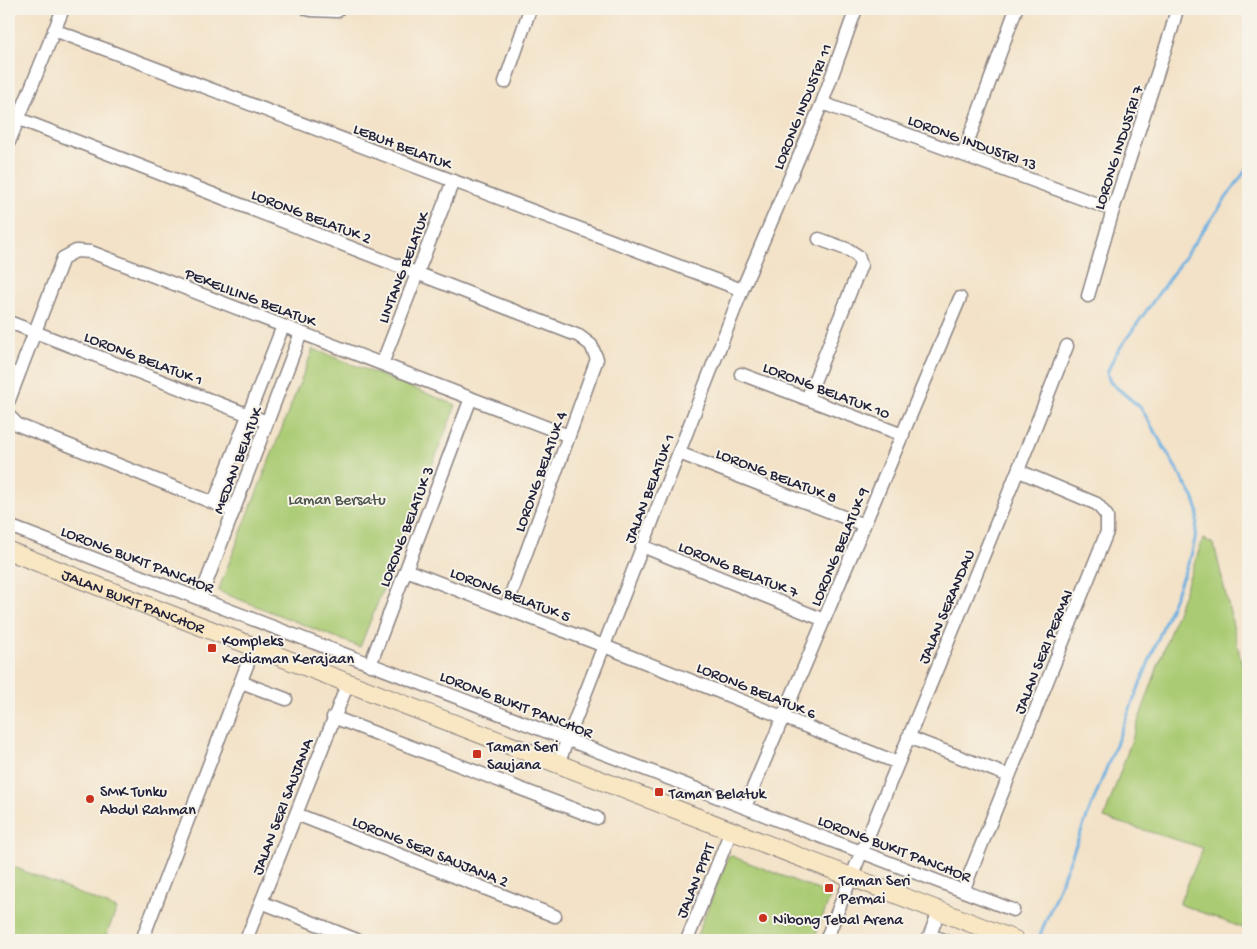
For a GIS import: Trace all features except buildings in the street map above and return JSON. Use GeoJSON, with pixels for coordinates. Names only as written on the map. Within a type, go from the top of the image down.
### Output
{"type":"FeatureCollection","features":[{"type":"Feature","properties":{"kind":"main road","name":"JALAN BUKIT PANCHOR"},"geometry":{"type":"LineString","coordinates":[[9,551],[1014,940]]}},
{"type":"Feature","properties":{"kind":"street"},"geometry":{"type":"LineString","coordinates":[[9,142],[63,9]]}},
{"type":"Feature","properties":{"kind":"street"},"geometry":{"type":"LineString","coordinates":[[307,9],[337,10]]}},
{"type":"Feature","properties":{"kind":"street"},"geometry":{"type":"LineString","coordinates":[[505,82],[530,9]]}},
{"type":"Feature","properties":{"kind":"street","name":"LORONG INDUSTRI 11"},"geometry":{"type":"LineString","coordinates":[[771,219],[822,103],[856,9]]}},
{"type":"Feature","properties":{"kind":"street"},"geometry":{"type":"LineString","coordinates":[[963,154],[1016,9]]}},
{"type":"Feature","properties":{"kind":"street","name":"LORONG INDUSTRI 7"},"geometry":{"type":"LineString","coordinates":[[1088,296],[1177,9]]}},
{"type":"Feature","properties":{"kind":"street","name":"LEBUH BELATUK"},"geometry":{"type":"LineString","coordinates":[[54,30],[742,290]]}},
{"type":"Feature","properties":{"kind":"street","name":"LORONG INDUSTRI 13"},"geometry":{"type":"LineString","coordinates":[[822,103],[1114,210]]}},
{"type":"Feature","properties":{"kind":"street","name":"LORONG BELATUK 2"},"geometry":{"type":"LineString","coordinates":[[19,118],[580,336],[591,345]]}},
{"type":"Feature","properties":{"kind":"street","name":"LINTANG BELATUK"},"geometry":{"type":"LineString","coordinates":[[382,364],[453,181]]}},
{"type":"Feature","properties":{"kind":"street","name":"JALAN BELATUK 1"},"geometry":{"type":"LineString","coordinates":[[558,764],[771,219]]}},
{"type":"Feature","properties":{"kind":"street"},"geometry":{"type":"LineString","coordinates":[[807,399],[861,265],[858,256],[849,250],[818,239]]}},
{"type":"Feature","properties":{"kind":"street","name":"PEKELILING BELATUK"},"geometry":{"type":"LineString","coordinates":[[9,400],[63,258],[76,251],[90,252],[569,436]]}},
{"type":"Feature","properties":{"kind":"street","name":"LORONG BELATUK 9"},"geometry":{"type":"LineString","coordinates":[[745,807],[960,298]]}},
{"type":"Feature","properties":{"kind":"street","name":"LORONG BELATUK 1"},"geometry":{"type":"LineString","coordinates":[[9,322],[268,422]]}},
{"type":"Feature","properties":{"kind":"street","name":"MEDAN BELATUK"},"geometry":{"type":"LineString","coordinates":[[214,503],[283,326]]}},
{"type":"Feature","properties":{"kind":"street","name":"MEDAN BELATUK"},"geometry":{"type":"LineString","coordinates":[[200,599],[301,333]]}},
{"type":"Feature","properties":{"kind":"street","name":"LORONG BELATUK 4"},"geometry":{"type":"LineString","coordinates":[[506,608],[597,359],[591,345]]}},
{"type":"Feature","properties":{"kind":"street","name":"JALAN SERANDAU"},"geometry":{"type":"LineString","coordinates":[[826,940],[1019,471],[1066,346]]}},
{"type":"Feature","properties":{"kind":"street","name":"LORONG BELATUK 10"},"geometry":{"type":"LineString","coordinates":[[741,374],[902,435]]}},
{"type":"Feature","properties":{"kind":"street","name":"LORONG BELATUK 3"},"geometry":{"type":"LineString","coordinates":[[370,665],[471,398]]}},
{"type":"Feature","properties":{"kind":"street"},"geometry":{"type":"LineString","coordinates":[[9,416],[18,425],[234,511]]}},
{"type":"Feature","properties":{"kind":"street","name":"LORONG BELATUK 8"},"geometry":{"type":"LineString","coordinates":[[678,453],[864,525]]}},
{"type":"Feature","properties":{"kind":"street","name":"JALAN SERI PERMAI"},"geometry":{"type":"LineString","coordinates":[[963,891],[1107,532],[1107,516],[1097,504],[1019,471]]}},
{"type":"Feature","properties":{"kind":"street","name":"LORONG BUKIT PANCHOR"},"geometry":{"type":"LineString","coordinates":[[9,526],[1013,910]]}},
{"type":"Feature","properties":{"kind":"street","name":"LORONG BELATUK 7"},"geometry":{"type":"LineString","coordinates":[[642,546],[824,620]]}},
{"type":"Feature","properties":{"kind":"street","name":"LORONG BELATUK 5"},"geometry":{"type":"LineString","coordinates":[[406,570],[604,646]]}},
{"type":"Feature","properties":{"kind":"street","name":"LORONG BELATUK 6"},"geometry":{"type":"LineString","coordinates":[[604,646],[898,763]]}},
{"type":"Feature","properties":{"kind":"street"},"geometry":{"type":"LineString","coordinates":[[142,940],[254,647]]}},
{"type":"Feature","properties":{"kind":"street"},"geometry":{"type":"LineString","coordinates":[[241,682],[286,699]]}},
{"type":"Feature","properties":{"kind":"street","name":"JALAN SERI SAUJANA"},"geometry":{"type":"LineString","coordinates":[[246,940],[348,683]]}},
{"type":"Feature","properties":{"kind":"street"},"geometry":{"type":"LineString","coordinates":[[333,717],[596,818]]}},
{"type":"Feature","properties":{"kind":"street"},"geometry":{"type":"LineString","coordinates":[[908,737],[1009,776]]}},
{"type":"Feature","properties":{"kind":"street","name":"LORONG SERI SAUJANA 2"},"geometry":{"type":"LineString","coordinates":[[296,814],[555,916]]}},
{"type":"Feature","properties":{"kind":"street","name":"JALAN PIPIT"},"geometry":{"type":"LineString","coordinates":[[687,940],[730,831]]}},
{"type":"Feature","properties":{"kind":"street"},"geometry":{"type":"LineString","coordinates":[[261,902],[357,940]]}},
{"type":"Feature","properties":{"kind":"street"},"geometry":{"type":"LineString","coordinates":[[939,911],[929,938],[944,940]]}},
{"type":"Feature","properties":{"kind":"green space","name":"Laman Bersatu"},"geometry":{"type":"Polygon","coordinates":[[[313,349],[456,405],[360,647],[218,591],[313,349]]]}},
{"type":"Feature","properties":{"kind":"green space"},"geometry":{"type":"Polygon","coordinates":[[[1203,539],[1214,544],[1248,690],[1248,930],[1179,904],[1203,848],[1104,818],[1203,539]]]}},
{"type":"Feature","properties":{"kind":"green space","name":"Nibong Tebal Arena"},"geometry":{"type":"Polygon","coordinates":[[[729,855],[831,895],[814,940],[695,940],[729,855]]]}},
{"type":"Feature","properties":{"kind":"green space"},"geometry":{"type":"Polygon","coordinates":[[[9,865],[117,909],[104,940],[9,940],[9,865]]]}},
{"type":"Feature","properties":{"kind":"waterway"},"geometry":{"type":"LineString","coordinates":[[1038,940],[1191,556],[1195,539],[1198,511],[1194,499],[1141,408],[1110,382],[1107,373],[1115,355],[1248,167]]}},
{"type":"Feature","properties":{"kind":"place","name":"Kompleks Kediaman Kerajaan"},"geometry":{"type":"Point","coordinates":[212,648]}},
{"type":"Feature","properties":{"kind":"place","name":"Taman Seri Saujana"},"geometry":{"type":"Point","coordinates":[477,754]}},
{"type":"Feature","properties":{"kind":"place","name":"Taman Belatuk"},"geometry":{"type":"Point","coordinates":[659,792]}},
{"type":"Feature","properties":{"kind":"place","name":"SMK Tunku Abdul Rahman"},"geometry":{"type":"Point","coordinates":[90,799]}},
{"type":"Feature","properties":{"kind":"place","name":"Taman Seri Permai"},"geometry":{"type":"Point","coordinates":[829,888]}},
{"type":"Feature","properties":{"kind":"place","name":"Nibong Tebal Arena"},"geometry":{"type":"Point","coordinates":[763,918]}}]}
